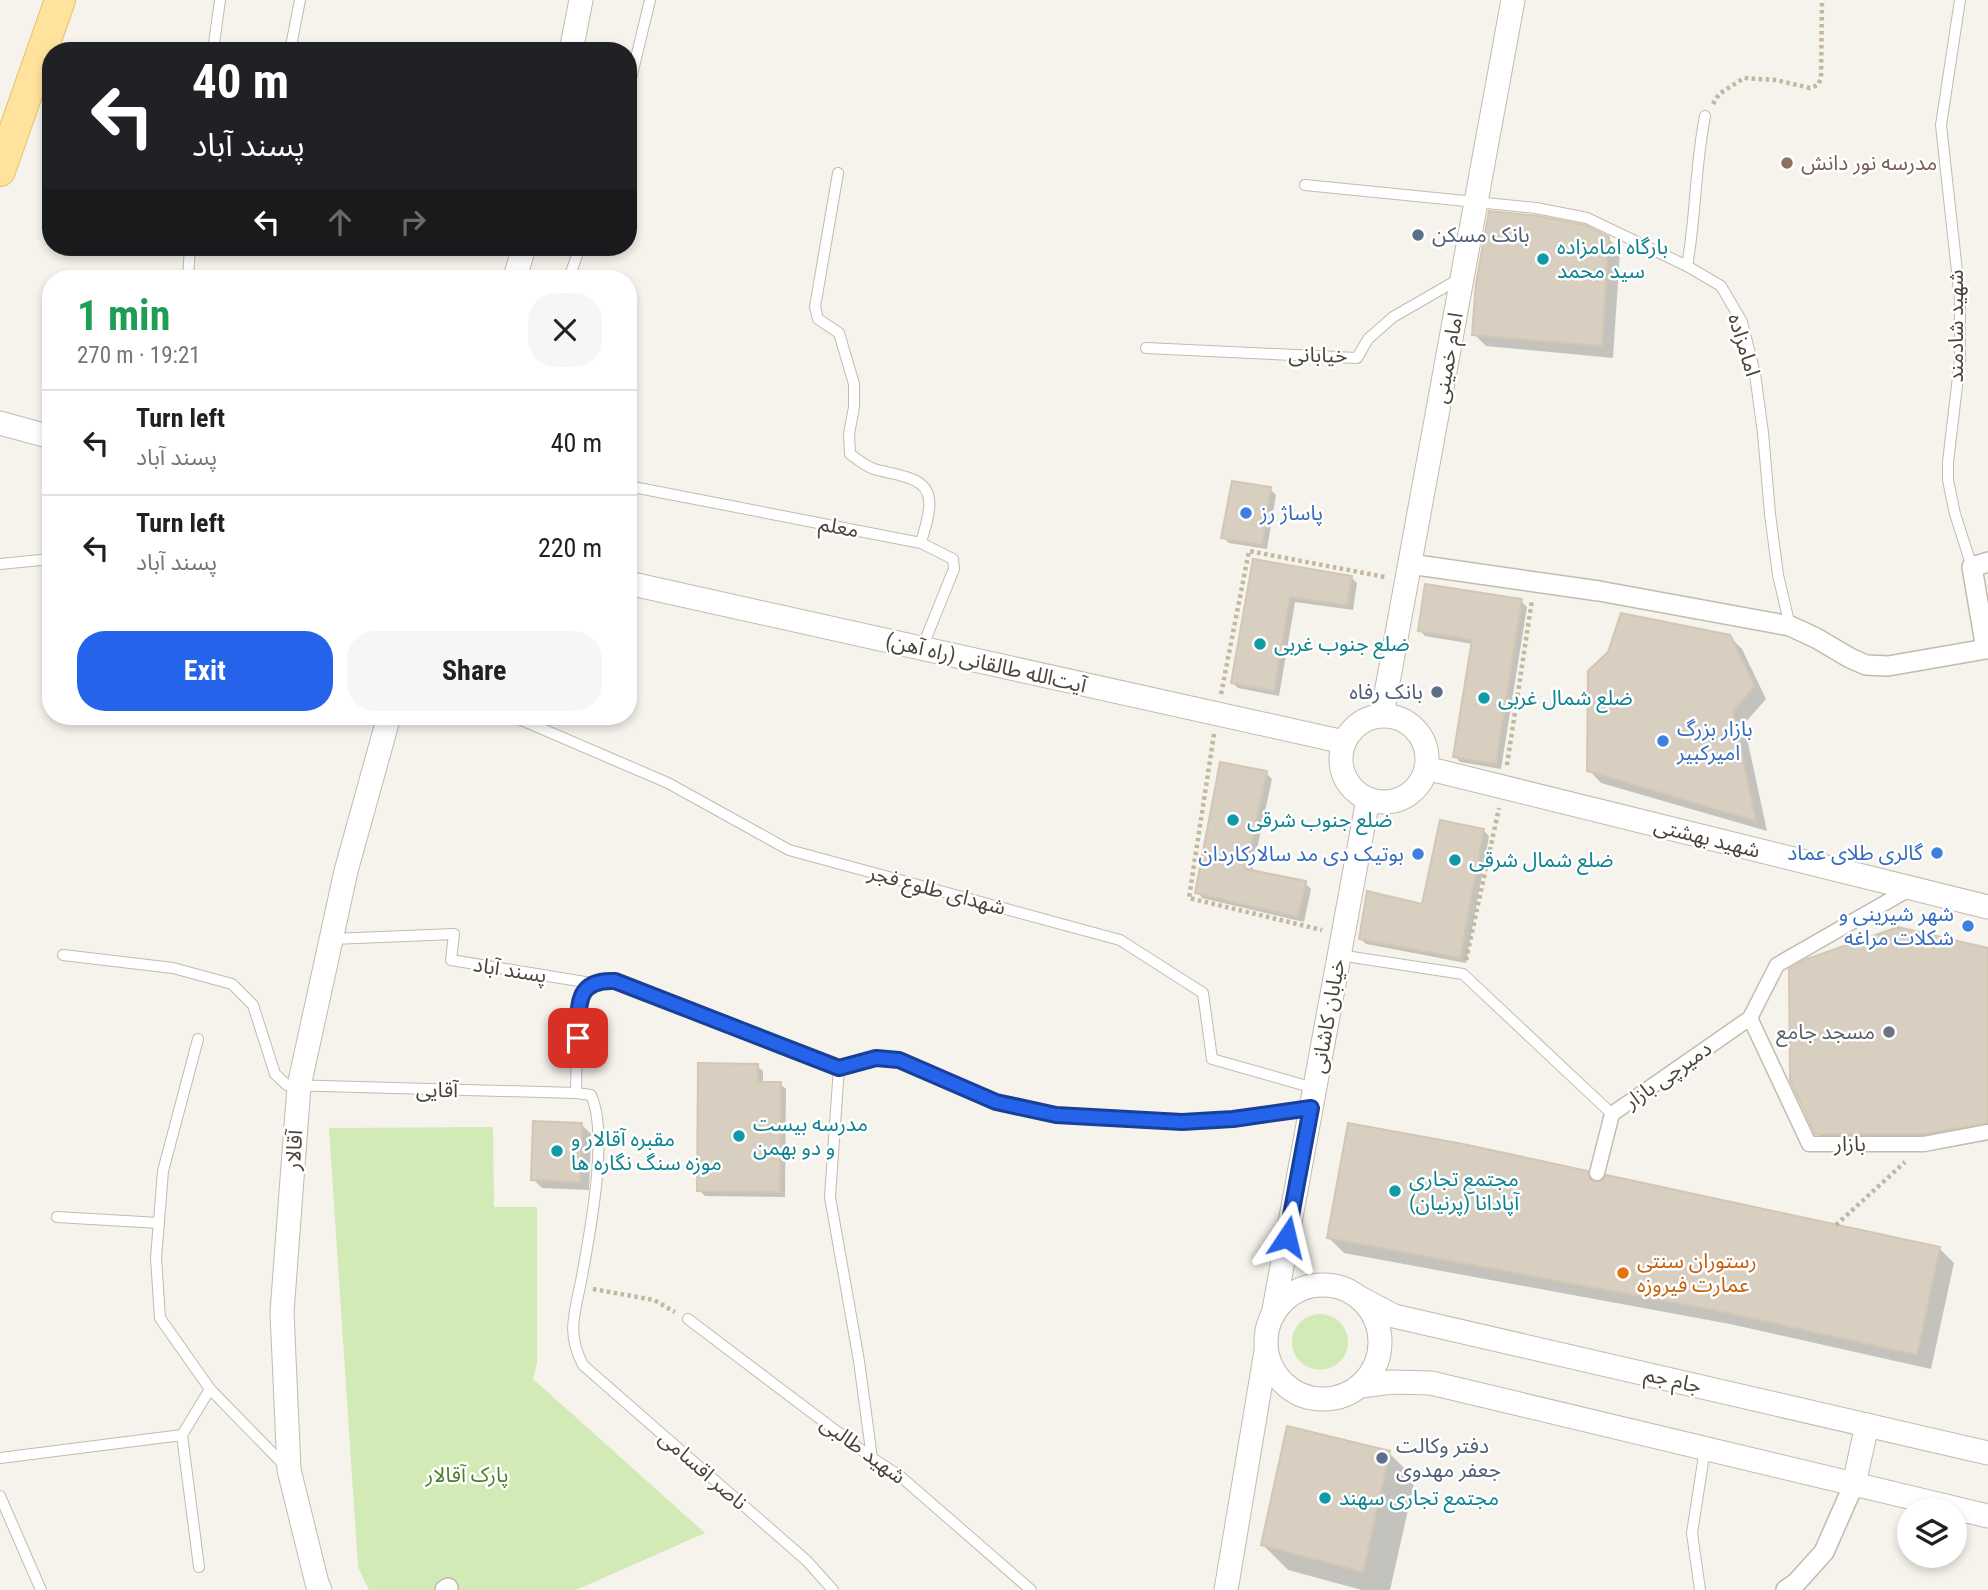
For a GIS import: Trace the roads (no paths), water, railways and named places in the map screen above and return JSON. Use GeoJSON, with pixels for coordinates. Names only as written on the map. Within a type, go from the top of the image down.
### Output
{"type":"FeatureCollection","features":[{"type":"Feature","properties":{"kind":"main road"},"geometry":{"type":"LineString","coordinates":[[45,42],[60,0]]}},
{"type":"Feature","properties":{"kind":"main road"},"geometry":{"type":"LineString","coordinates":[[0,171],[42,51]]}},
{"type":"Feature","properties":{"kind":"street"},"geometry":{"type":"LineString","coordinates":[[573,42],[581,0]]}},
{"type":"Feature","properties":{"kind":"street","name":"امام خمینی"},"geometry":{"type":"LineString","coordinates":[[1382,715],[1513,0]]}},
{"type":"Feature","properties":{"kind":"street"},"geometry":{"type":"LineString","coordinates":[[0,423],[42,435]]}},
{"type":"Feature","properties":{"kind":"street","name":"شهید شادمند"},"geometry":{"type":"LineString","coordinates":[[1980,565],[1987,652]]}},
{"type":"Feature","properties":{"kind":"street"},"geometry":{"type":"LineString","coordinates":[[1408,572],[1534,581],[1674,603],[1790,626],[1866,665],[1888,666],[1987,652]]}},
{"type":"Feature","properties":{"kind":"street","name":"(راه آهن) آیت‌الله طالقانی"},"geometry":{"type":"LineString","coordinates":[[637,585],[1344,742]]}},
{"type":"Feature","properties":{"kind":"street"},"geometry":{"type":"LineString","coordinates":[[1382,715],[1407,722],[1424,742],[1427,755],[1421,782],[1410,793],[1397,800],[1382,803],[1356,792],[1347,782],[1340,755],[1350,731],[1359,723],[1382,715]]}},
{"type":"Feature","properties":{"kind":"street","name":"آقالار"},"geometry":{"type":"LineString","coordinates":[[320,1590],[289,1470],[282,1312],[299,1086],[346,871],[387,725]]}},
{"type":"Feature","properties":{"kind":"street","name":"شهید بهشتی"},"geometry":{"type":"LineString","coordinates":[[1426,768],[1987,906]]}},
{"type":"Feature","properties":{"kind":"street","name":"خیابان کاشانی"},"geometry":{"type":"LineString","coordinates":[[1273,1315],[1368,799]]}},
{"type":"Feature","properties":{"kind":"street","name":"دمیرچی بازار"},"geometry":{"type":"LineString","coordinates":[[1612,1114],[1750,1018],[1777,965],[1911,888]]}},
{"type":"Feature","properties":{"kind":"street","name":"بازار"},"geometry":{"type":"LineString","coordinates":[[1750,1018],[1809,1144],[1924,1144],[1988,1132]]}},
{"type":"Feature","properties":{"kind":"street"},"geometry":{"type":"LineString","coordinates":[[1597,1173],[1612,1114]]}},
{"type":"Feature","properties":{"kind":"street"},"geometry":{"type":"LineString","coordinates":[[1226,1590],[1266,1351],[1266,1334],[1273,1315],[1285,1298],[1303,1288],[1324,1284],[1344,1288],[1360,1298],[1373,1314],[1380,1332],[1380,1352],[1373,1370],[1361,1385],[1344,1396],[1325,1400],[1293,1392],[1280,1381],[1271,1367],[1266,1351]]}},
{"type":"Feature","properties":{"kind":"street","name":"جام جم"},"geometry":{"type":"LineString","coordinates":[[1360,1298],[1394,1316],[1988,1453]]}},
{"type":"Feature","properties":{"kind":"street"},"geometry":{"type":"LineString","coordinates":[[1361,1385],[1392,1382],[1432,1383],[1988,1516]]}},
{"type":"Feature","properties":{"kind":"street"},"geometry":{"type":"LineString","coordinates":[[1786,1590],[1796,1583],[1824,1552],[1854,1483],[1867,1425]]}},
{"type":"Feature","properties":{"kind":"lane"},"geometry":{"type":"LineString","coordinates":[[214,42],[220,0]]}},
{"type":"Feature","properties":{"kind":"lane"},"geometry":{"type":"LineString","coordinates":[[292,42],[300,0]]}},
{"type":"Feature","properties":{"kind":"lane"},"geometry":{"type":"LineString","coordinates":[[637,54],[650,0]]}},
{"type":"Feature","properties":{"kind":"lane","name":"شهید شادمند"},"geometry":{"type":"LineString","coordinates":[[1960,0],[1941,125],[1960,299],[1960,360],[1948,480],[1955,514],[1980,565]]}},
{"type":"Feature","properties":{"kind":"lane"},"geometry":{"type":"LineString","coordinates":[[1687,266],[1693,233],[1700,140],[1706,116]]}},
{"type":"Feature","properties":{"kind":"lane"},"geometry":{"type":"LineString","coordinates":[[838,173],[815,307],[818,319],[839,333],[854,384],[854,407],[849,434],[850,454],[862,464],[918,481],[927,488],[930,502],[921,544]]}},
{"type":"Feature","properties":{"kind":"lane","name":"امامزاده"},"geometry":{"type":"LineString","coordinates":[[1305,185],[1536,208],[1587,218],[1687,266],[1721,286],[1742,321],[1755,374],[1777,575],[1790,626]]}},
{"type":"Feature","properties":{"kind":"lane","name":"خیابانی"},"geometry":{"type":"LineString","coordinates":[[1146,348],[1357,358],[1368,339],[1393,317],[1462,277]]}},
{"type":"Feature","properties":{"kind":"lane","name":"معلم"},"geometry":{"type":"LineString","coordinates":[[637,488],[921,544],[953,559],[954,569],[921,648]]}},
{"type":"Feature","properties":{"kind":"lane"},"geometry":{"type":"LineString","coordinates":[[0,564],[42,560]]}},
{"type":"Feature","properties":{"kind":"lane","name":"شهدای طلوع فجر"},"geometry":{"type":"LineString","coordinates":[[533,725],[668,783],[789,850],[1120,940],[1203,993],[1212,1059],[1312,1098]]}},
{"type":"Feature","properties":{"kind":"lane","name":"پسند آباد"},"geometry":{"type":"LineString","coordinates":[[331,939],[454,934],[452,960],[591,983],[615,981],[839,1068]]}},
{"type":"Feature","properties":{"kind":"lane","name":"دمیرچی بازار"},"geometry":{"type":"LineString","coordinates":[[1341,945],[1463,974],[1612,1114]]}},
{"type":"Feature","properties":{"kind":"lane"},"geometry":{"type":"LineString","coordinates":[[63,955],[173,968],[232,985],[253,1005],[275,1074],[287,1085],[299,1086]]}},
{"type":"Feature","properties":{"kind":"lane"},"geometry":{"type":"LineString","coordinates":[[576,1093],[579,1010],[583,992],[591,983]]}},
{"type":"Feature","properties":{"kind":"lane"},"geometry":{"type":"LineString","coordinates":[[198,1038],[163,1171],[156,1258],[160,1318],[210,1389],[289,1470]]}},
{"type":"Feature","properties":{"kind":"lane"},"geometry":{"type":"LineString","coordinates":[[872,1458],[859,1362],[830,1197],[839,1068],[876,1058],[899,1060],[996,1102],[1056,1115],[1182,1122],[1233,1119],[1312,1098]]}},
{"type":"Feature","properties":{"kind":"lane","name":"آقایی"},"geometry":{"type":"LineString","coordinates":[[299,1086],[576,1093]]}},
{"type":"Feature","properties":{"kind":"lane","name":"ناصر اقسامی"},"geometry":{"type":"LineString","coordinates":[[576,1093],[591,1095],[599,1124],[597,1168],[572,1330],[575,1350],[583,1365],[807,1561],[833,1590]]}},
{"type":"Feature","properties":{"kind":"lane"},"geometry":{"type":"LineString","coordinates":[[57,1217],[159,1223]]}},
{"type":"Feature","properties":{"kind":"lane","name":"شهید طالبی"},"geometry":{"type":"LineString","coordinates":[[688,1319],[872,1458],[901,1476],[1031,1590]]}},
{"type":"Feature","properties":{"kind":"lane"},"geometry":{"type":"LineString","coordinates":[[199,1567],[181,1435],[210,1389]]}},
{"type":"Feature","properties":{"kind":"lane"},"geometry":{"type":"LineString","coordinates":[[0,1458],[181,1435]]}},
{"type":"Feature","properties":{"kind":"lane"},"geometry":{"type":"LineString","coordinates":[[1700,1590],[1692,1533],[1705,1448]]}},
{"type":"Feature","properties":{"kind":"lane"},"geometry":{"type":"LineString","coordinates":[[0,1496],[41,1590]]}},
{"type":"Feature","properties":{"kind":"place","name":"مدرسه نور دانش"},"geometry":{"type":"Point","coordinates":[1787,163]}},
{"type":"Feature","properties":{"kind":"place","name":"بانک مسکن"},"geometry":{"type":"Point","coordinates":[1418,235]}},
{"type":"Feature","properties":{"kind":"place","name":"بارگاه امامزاده سید محمد"},"geometry":{"type":"Point","coordinates":[1543,259]}},
{"type":"Feature","properties":{"kind":"place","name":"پاساژ رز"},"geometry":{"type":"Point","coordinates":[1246,513]}},
{"type":"Feature","properties":{"kind":"place","name":"ضلع جنوب غربی"},"geometry":{"type":"Point","coordinates":[1260,644]}},
{"type":"Feature","properties":{"kind":"place","name":"بانک رفاه"},"geometry":{"type":"Point","coordinates":[1437,692]}},
{"type":"Feature","properties":{"kind":"place","name":"ضلع شمال غربی"},"geometry":{"type":"Point","coordinates":[1484,698]}},
{"type":"Feature","properties":{"kind":"place","name":"بازار بزرگ امیرکبیر"},"geometry":{"type":"Point","coordinates":[1663,741]}},
{"type":"Feature","properties":{"kind":"place","name":"ضلع جنوب شرقی"},"geometry":{"type":"Point","coordinates":[1233,820]}},
{"type":"Feature","properties":{"kind":"place","name":"گالری طلای عماد"},"geometry":{"type":"Point","coordinates":[1937,853]}},
{"type":"Feature","properties":{"kind":"place","name":"بوتیک دی مد سالارکاردان"},"geometry":{"type":"Point","coordinates":[1418,854]}},
{"type":"Feature","properties":{"kind":"place","name":"ضلع شمال شرقی"},"geometry":{"type":"Point","coordinates":[1455,860]}},
{"type":"Feature","properties":{"kind":"place","name":"شهر شیرینی و شکلات مراغه"},"geometry":{"type":"Point","coordinates":[1968,926]}},
{"type":"Feature","properties":{"kind":"place","name":"مسجد جامع"},"geometry":{"type":"Point","coordinates":[1889,1032]}},
{"type":"Feature","properties":{"kind":"place","name":"مدرسه بیست و دو بهمن"},"geometry":{"type":"Point","coordinates":[739,1136]}},
{"type":"Feature","properties":{"kind":"place","name":"مقبره آقالار و موزه سنگ نگاره ها"},"geometry":{"type":"Point","coordinates":[557,1151]}},
{"type":"Feature","properties":{"kind":"place","name":"مجتمع تجاری آپادانا (پرنیان)"},"geometry":{"type":"Point","coordinates":[1395,1191]}},
{"type":"Feature","properties":{"kind":"place","name":"رستوران سنتی عمارت فیروزه"},"geometry":{"type":"Point","coordinates":[1623,1273]}},
{"type":"Feature","properties":{"kind":"place","name":"دفتر وکالت جعفر مهدوی"},"geometry":{"type":"Point","coordinates":[1382,1458]}},
{"type":"Feature","properties":{"kind":"place","name":"مجتمع تجاری سهند"},"geometry":{"type":"Point","coordinates":[1325,1498]}},
{"type":"Feature","properties":{"kind":"park label","name":"پارک آقالار"},"geometry":{"type":"Point","coordinates":[467,1475]}}]}
